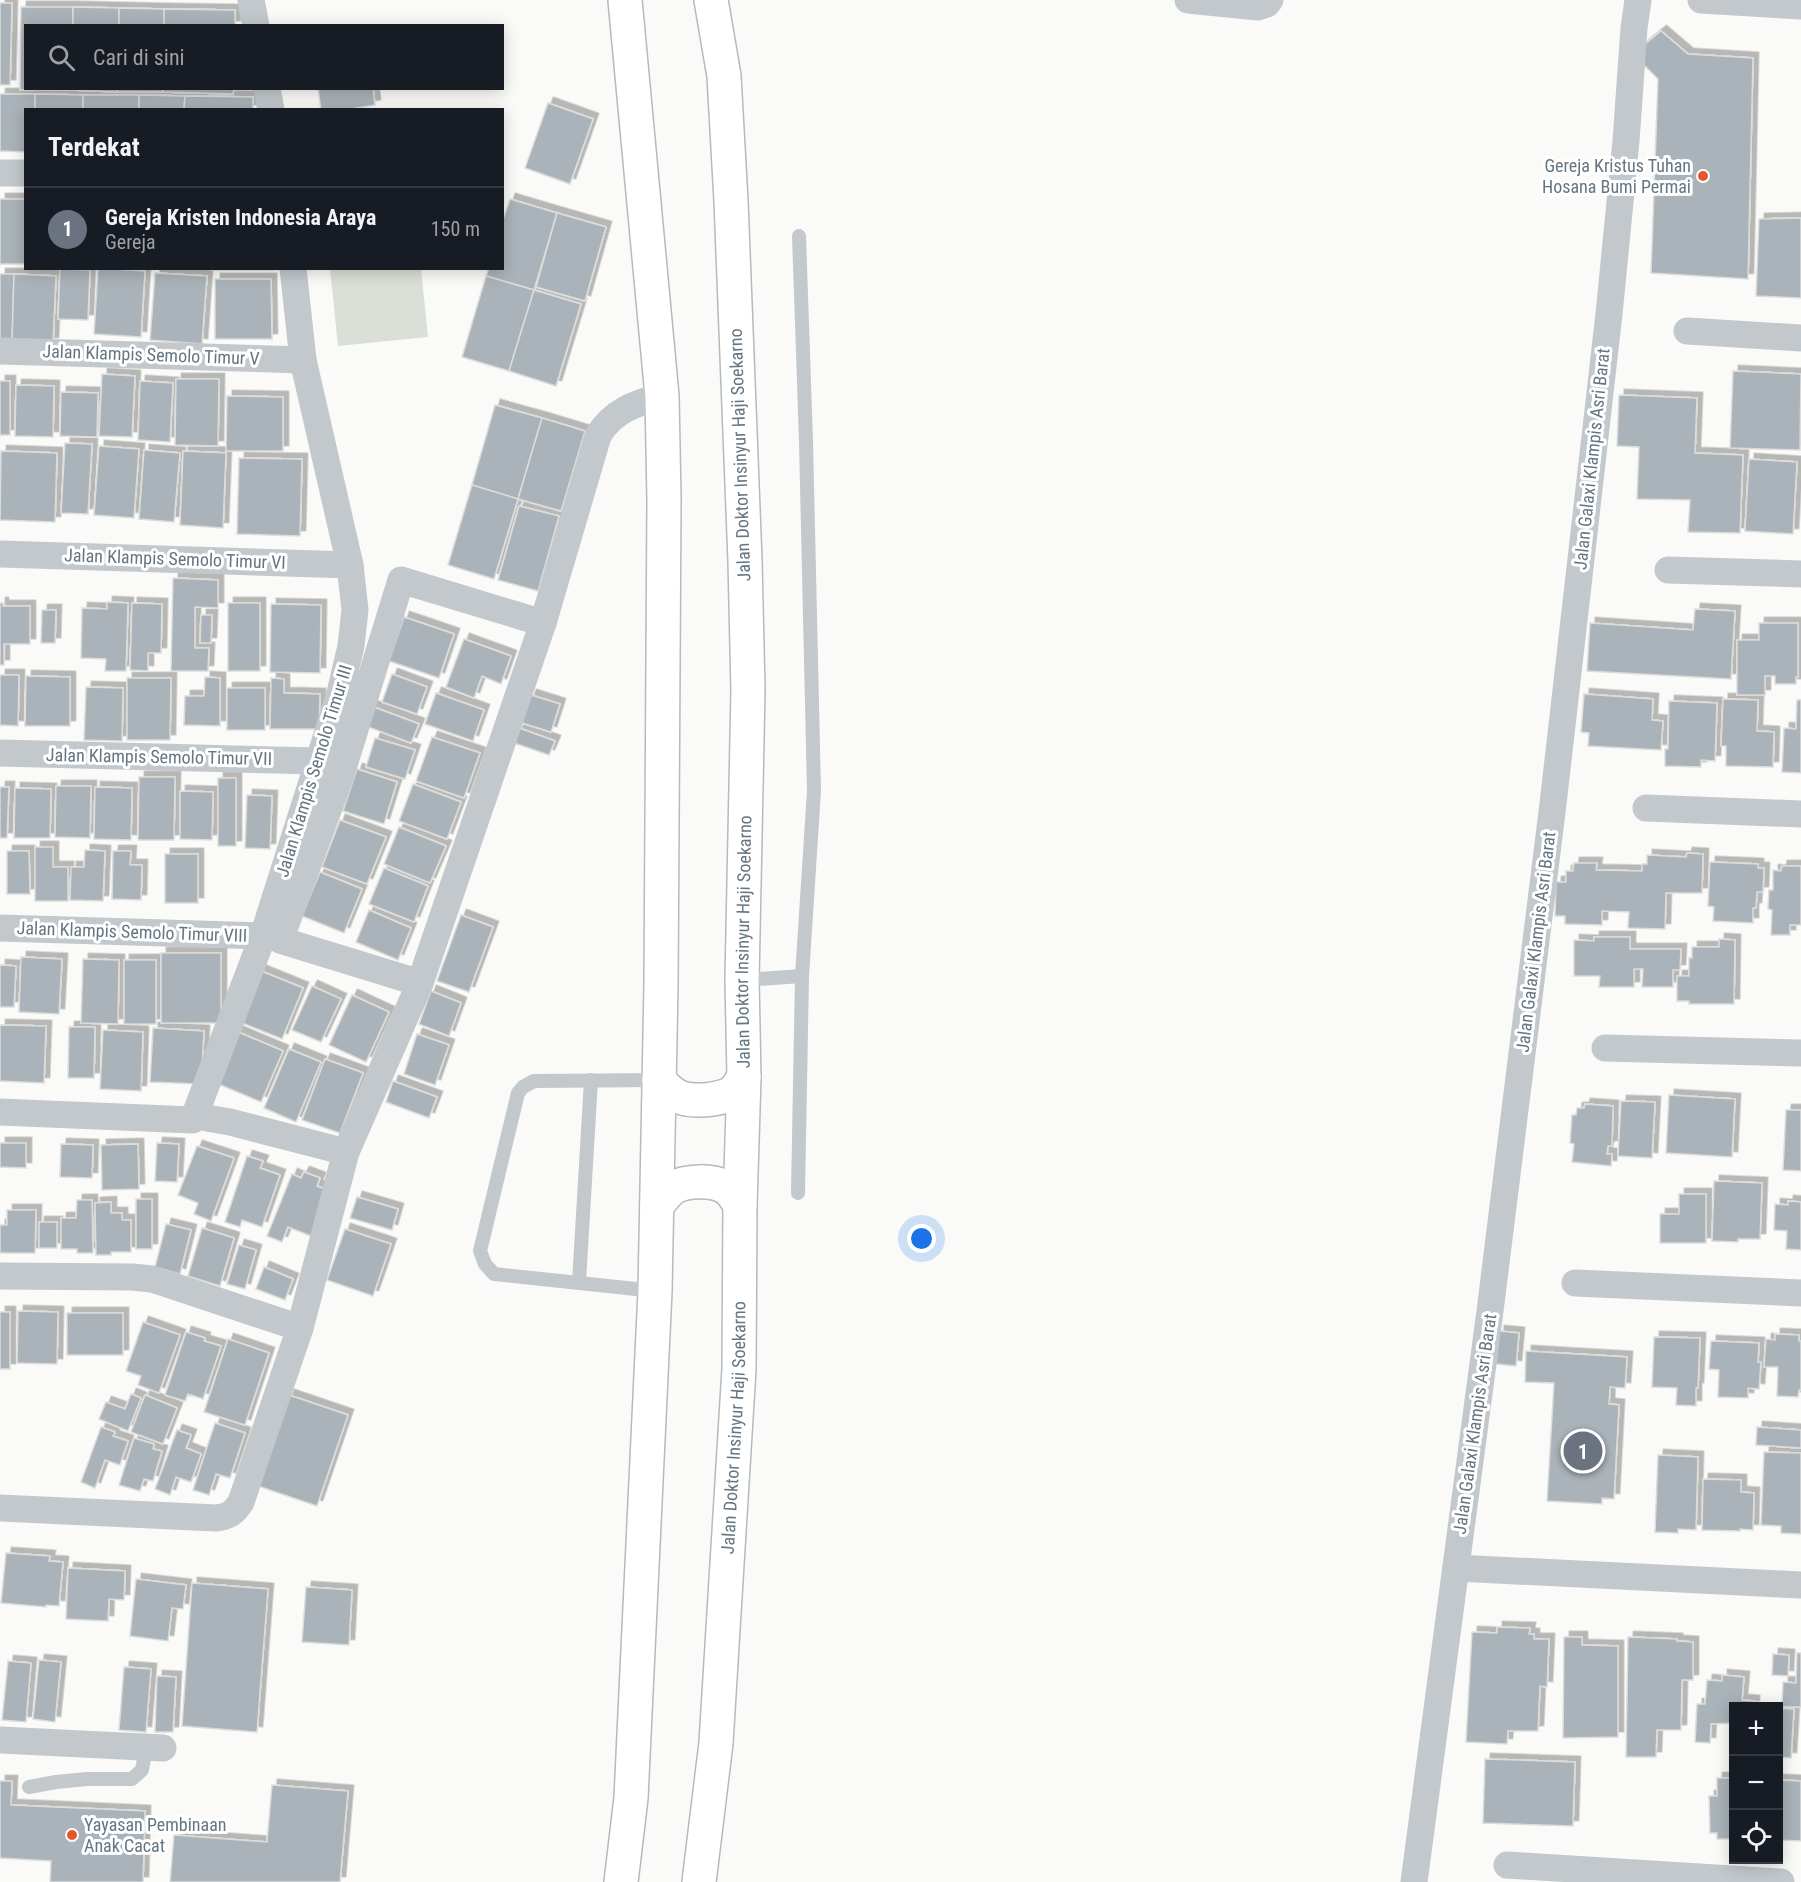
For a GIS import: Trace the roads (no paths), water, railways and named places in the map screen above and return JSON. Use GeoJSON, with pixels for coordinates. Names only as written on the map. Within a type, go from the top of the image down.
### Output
{"type":"FeatureCollection","features":[{"type":"Feature","properties":{"kind":"main road"},"geometry":{"type":"LineString","coordinates":[[621,1882],[631,1798],[655,1291],[661,985],[664,500],[662,396],[625,0]]}},
{"type":"Feature","properties":{"kind":"main road","name":"Jalan Doktor Insinyur Haji Soekarno"},"geometry":{"type":"LineString","coordinates":[[699,1882],[716,1743],[738,1381],[744,1077],[742,980],[748,690],[731,201],[724,76],[711,0]]}},
{"type":"Feature","properties":{"kind":"main road"},"geometry":{"type":"LineString","coordinates":[[659,1080],[675,1095],[696,1100],[730,1094],[736,1090],[744,1077]]}},
{"type":"Feature","properties":{"kind":"main road"},"geometry":{"type":"LineString","coordinates":[[657,1205],[674,1188],[688,1183],[724,1186],[740,1205]]}},
{"type":"Feature","properties":{"kind":"street"},"geometry":{"type":"LineString","coordinates":[[251,0],[256,24]]}},
{"type":"Feature","properties":{"kind":"street"},"geometry":{"type":"LineString","coordinates":[[1188,0],[1238,2],[1262,6],[1270,0]]}},
{"type":"Feature","properties":{"kind":"street","name":"Jalan Galaxi Klampis Asri Barat"},"geometry":{"type":"LineString","coordinates":[[1414,1882],[1490,1311],[1553,804],[1609,314],[1638,0]]}},
{"type":"Feature","properties":{"kind":"street"},"geometry":{"type":"LineString","coordinates":[[1701,0],[1801,6]]}},
{"type":"Feature","properties":{"kind":"street"},"geometry":{"type":"LineString","coordinates":[[267,90],[271,108]]}},
{"type":"Feature","properties":{"kind":"street"},"geometry":{"type":"LineString","coordinates":[[0,173],[24,173]]}},
{"type":"Feature","properties":{"kind":"street","name":"Jalan Klampis Semolo Timur III"},"geometry":{"type":"LineString","coordinates":[[200,1119],[272,938],[318,761],[339,697],[351,646],[354,610],[350,565],[303,360],[292,270]]}},
{"type":"Feature","properties":{"kind":"street"},"geometry":{"type":"LineString","coordinates":[[1687,331],[1801,338]]}},
{"type":"Feature","properties":{"kind":"street","name":"Jalan Klampis Semolo Timur V"},"geometry":{"type":"LineString","coordinates":[[0,351],[303,360]]}},
{"type":"Feature","properties":{"kind":"street"},"geometry":{"type":"LineString","coordinates":[[0,1508],[216,1518],[236,1511],[300,1328],[346,1152],[420,983],[543,623],[598,436],[611,418],[621,411],[637,403],[662,396]]}},
{"type":"Feature","properties":{"kind":"street","name":"Jalan Klampis Semolo Timur VI"},"geometry":{"type":"LineString","coordinates":[[0,554],[350,565]]}},
{"type":"Feature","properties":{"kind":"street"},"geometry":{"type":"LineString","coordinates":[[1668,570],[1801,574]]}},
{"type":"Feature","properties":{"kind":"street"},"geometry":{"type":"LineString","coordinates":[[272,938],[341,775],[401,580],[543,623]]}},
{"type":"Feature","properties":{"kind":"street","name":"Jalan Klampis Semolo Timur VII"},"geometry":{"type":"LineString","coordinates":[[0,753],[318,761]]}},
{"type":"Feature","properties":{"kind":"street"},"geometry":{"type":"LineString","coordinates":[[1646,808],[1801,814]]}},
{"type":"Feature","properties":{"kind":"street","name":"Jalan Klampis Semolo Timur VIII"},"geometry":{"type":"LineString","coordinates":[[0,928],[272,938],[420,983]]}},
{"type":"Feature","properties":{"kind":"street"},"geometry":{"type":"LineString","coordinates":[[1605,1048],[1801,1053]]}},
{"type":"Feature","properties":{"kind":"street"},"geometry":{"type":"LineString","coordinates":[[0,1112],[230,1122],[346,1152]]}},
{"type":"Feature","properties":{"kind":"street"},"geometry":{"type":"LineString","coordinates":[[0,1275],[152,1279],[300,1328]]}},
{"type":"Feature","properties":{"kind":"street"},"geometry":{"type":"LineString","coordinates":[[1575,1283],[1801,1293]]}},
{"type":"Feature","properties":{"kind":"street"},"geometry":{"type":"LineString","coordinates":[[1456,1568],[1801,1585]]}},
{"type":"Feature","properties":{"kind":"street"},"geometry":{"type":"LineString","coordinates":[[0,1740],[155,1748]]}},
{"type":"Feature","properties":{"kind":"street"},"geometry":{"type":"LineString","coordinates":[[1507,1865],[1781,1882]]}},
{"type":"Feature","properties":{"kind":"lane"},"geometry":{"type":"LineString","coordinates":[[798,1192],[802,976],[814,790],[799,236]]}},
{"type":"Feature","properties":{"kind":"lane"},"geometry":{"type":"LineString","coordinates":[[742,980],[802,976]]}},
{"type":"Feature","properties":{"kind":"lane"},"geometry":{"type":"LineString","coordinates":[[579,1282],[591,1080]]}},
{"type":"Feature","properties":{"kind":"lane"},"geometry":{"type":"LineString","coordinates":[[655,1291],[494,1274],[485,1264],[480,1251],[518,1093],[523,1087],[534,1081],[659,1080]]}},
{"type":"Feature","properties":{"kind":"lane"},"geometry":{"type":"LineString","coordinates":[[29,1787],[87,1779],[132,1779],[142,1770],[155,1748]]}},
{"type":"Feature","properties":{"kind":"place","name":"Gereja Kristus Tuhan Hosana Bumi Permai"},"geometry":{"type":"Point","coordinates":[1703,176]}},
{"type":"Feature","properties":{"kind":"place","name":"Gereja Kristen Indonesia Araya"},"geometry":{"type":"Point","coordinates":[1583,1451]}},
{"type":"Feature","properties":{"kind":"place","name":"Yayasan Pembinaan Anak Cacat"},"geometry":{"type":"Point","coordinates":[72,1835]}}]}
